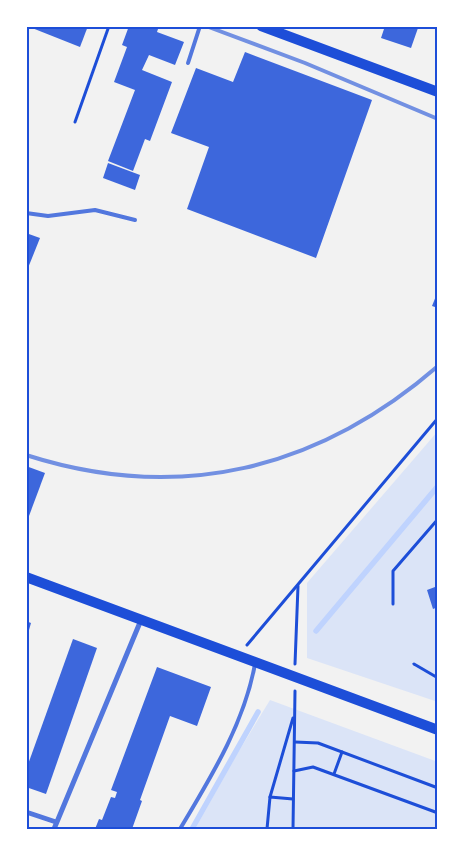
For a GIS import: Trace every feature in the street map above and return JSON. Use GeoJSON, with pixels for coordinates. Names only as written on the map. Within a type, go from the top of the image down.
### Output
{"type":"FeatureCollection","features":[{"type":"Feature","properties":{"kind":"main road"},"geometry":{"type":"LineString","coordinates":[[261,26],[438,92]]}},
{"type":"Feature","properties":{"kind":"main road"},"geometry":{"type":"LineString","coordinates":[[26,577],[438,730]]}},
{"type":"Feature","properties":{"kind":"street"},"geometry":{"type":"LineString","coordinates":[[54,829],[142,620]]}},
{"type":"Feature","properties":{"kind":"street"},"geometry":{"type":"LineString","coordinates":[[26,812],[56,822]]}},
{"type":"Feature","properties":{"kind":"lane"},"geometry":{"type":"LineString","coordinates":[[188,64],[200,26]]}},
{"type":"Feature","properties":{"kind":"lane"},"geometry":{"type":"LineString","coordinates":[[26,213],[48,216],[95,210],[135,220]]}},
{"type":"Feature","properties":{"kind":"lane"},"geometry":{"type":"LineString","coordinates":[[180,829],[237,725],[251,685],[255,662]]}},
{"type":"Feature","properties":{"kind":"path"},"geometry":{"type":"LineString","coordinates":[[75,122],[108,26]]}},
{"type":"Feature","properties":{"kind":"path"},"geometry":{"type":"LineString","coordinates":[[238,655],[438,418]]}},
{"type":"Feature","properties":{"kind":"path"},"geometry":{"type":"LineString","coordinates":[[393,604],[393,571],[438,520]]}},
{"type":"Feature","properties":{"kind":"path"},"geometry":{"type":"LineString","coordinates":[[295,661],[298,585]]}},
{"type":"Feature","properties":{"kind":"path"},"geometry":{"type":"LineString","coordinates":[[414,664],[438,678]]}},
{"type":"Feature","properties":{"kind":"path"},"geometry":{"type":"LineString","coordinates":[[293,829],[295,684]]}},
{"type":"Feature","properties":{"kind":"path"},"geometry":{"type":"LineString","coordinates":[[267,829],[270,797],[295,714]]}},
{"type":"Feature","properties":{"kind":"path"},"geometry":{"type":"LineString","coordinates":[[295,742],[318,743],[438,788]]}},
{"type":"Feature","properties":{"kind":"path"},"geometry":{"type":"LineString","coordinates":[[334,774],[342,752]]}},
{"type":"Feature","properties":{"kind":"path"},"geometry":{"type":"LineString","coordinates":[[294,770],[313,767],[438,813]]}},
{"type":"Feature","properties":{"kind":"path"},"geometry":{"type":"LineString","coordinates":[[270,797],[293,799]]}},
{"type":"Feature","properties":{"kind":"shaded area"},"geometry":{"type":"Polygon","coordinates":[[[438,431],[438,702],[307,658],[307,583],[438,431]]]}},
{"type":"Feature","properties":{"kind":"shaded area"},"geometry":{"type":"Polygon","coordinates":[[[270,700],[438,762],[438,829],[195,829],[270,700]]]}},
{"type":"Feature","properties":{"kind":"building"},"geometry":{"type":"Polygon","coordinates":[[[27,26],[88,26],[80,47],[27,26]]]}},
{"type":"Feature","properties":{"kind":"building"},"geometry":{"type":"Polygon","coordinates":[[[129,26],[151,26],[158,29],[157,32],[184,42],[175,65],[149,55],[142,70],[172,82],[150,141],[145,139],[133,171],[108,161],[135,90],[114,82],[127,47],[122,45],[129,26]]]}},
{"type":"Feature","properties":{"kind":"building"},"geometry":{"type":"Polygon","coordinates":[[[385,26],[414,26],[418,28],[411,48],[381,38],[385,26]]]}},
{"type":"Feature","properties":{"kind":"building"},"geometry":{"type":"Polygon","coordinates":[[[245,52],[372,100],[316,258],[187,209],[209,147],[171,133],[196,68],[233,82],[245,52]]]}},
{"type":"Feature","properties":{"kind":"building"},"geometry":{"type":"Polygon","coordinates":[[[108,163],[140,175],[135,190],[103,178],[108,163]]]}},
{"type":"Feature","properties":{"kind":"building"},"geometry":{"type":"Polygon","coordinates":[[[26,233],[40,238],[26,273],[26,233]]]}},
{"type":"Feature","properties":{"kind":"building"},"geometry":{"type":"Polygon","coordinates":[[[438,291],[438,308],[432,306],[438,291]]]}},
{"type":"Feature","properties":{"kind":"building"},"geometry":{"type":"Polygon","coordinates":[[[26,466],[45,473],[29,516],[26,515],[26,466]]]}},
{"type":"Feature","properties":{"kind":"building"},"geometry":{"type":"Polygon","coordinates":[[[435,587],[436,591],[438,590],[438,607],[433,609],[427,590],[435,587]]]}},
{"type":"Feature","properties":{"kind":"building"},"geometry":{"type":"Polygon","coordinates":[[[26,621],[31,623],[27,637],[26,637],[26,621]]]}},
{"type":"Feature","properties":{"kind":"building"},"geometry":{"type":"Polygon","coordinates":[[[73,639],[97,648],[46,794],[26,787],[26,770],[73,639]]]}},
{"type":"Feature","properties":{"kind":"building"},"geometry":{"type":"Polygon","coordinates":[[[157,667],[211,687],[197,726],[170,716],[140,800],[142,801],[132,829],[95,829],[99,819],[102,820],[111,797],[115,798],[117,792],[111,790],[157,667]]]}},
{"type":"Feature","properties":{"kind":"waterway"},"geometry":{"type":"LineString","coordinates":[[316,631],[438,486]]}},
{"type":"Feature","properties":{"kind":"waterway"},"geometry":{"type":"LineString","coordinates":[[192,829],[258,712]]}},
{"type":"Feature","properties":{"kind":"railway"},"geometry":{"type":"LineString","coordinates":[[206,26],[305,63],[438,119]]}},
{"type":"Feature","properties":{"kind":"railway"},"geometry":{"type":"LineString","coordinates":[[26,455],[83,470],[138,476],[192,476],[244,468],[295,453],[345,431],[392,402],[438,366]]}}]}
